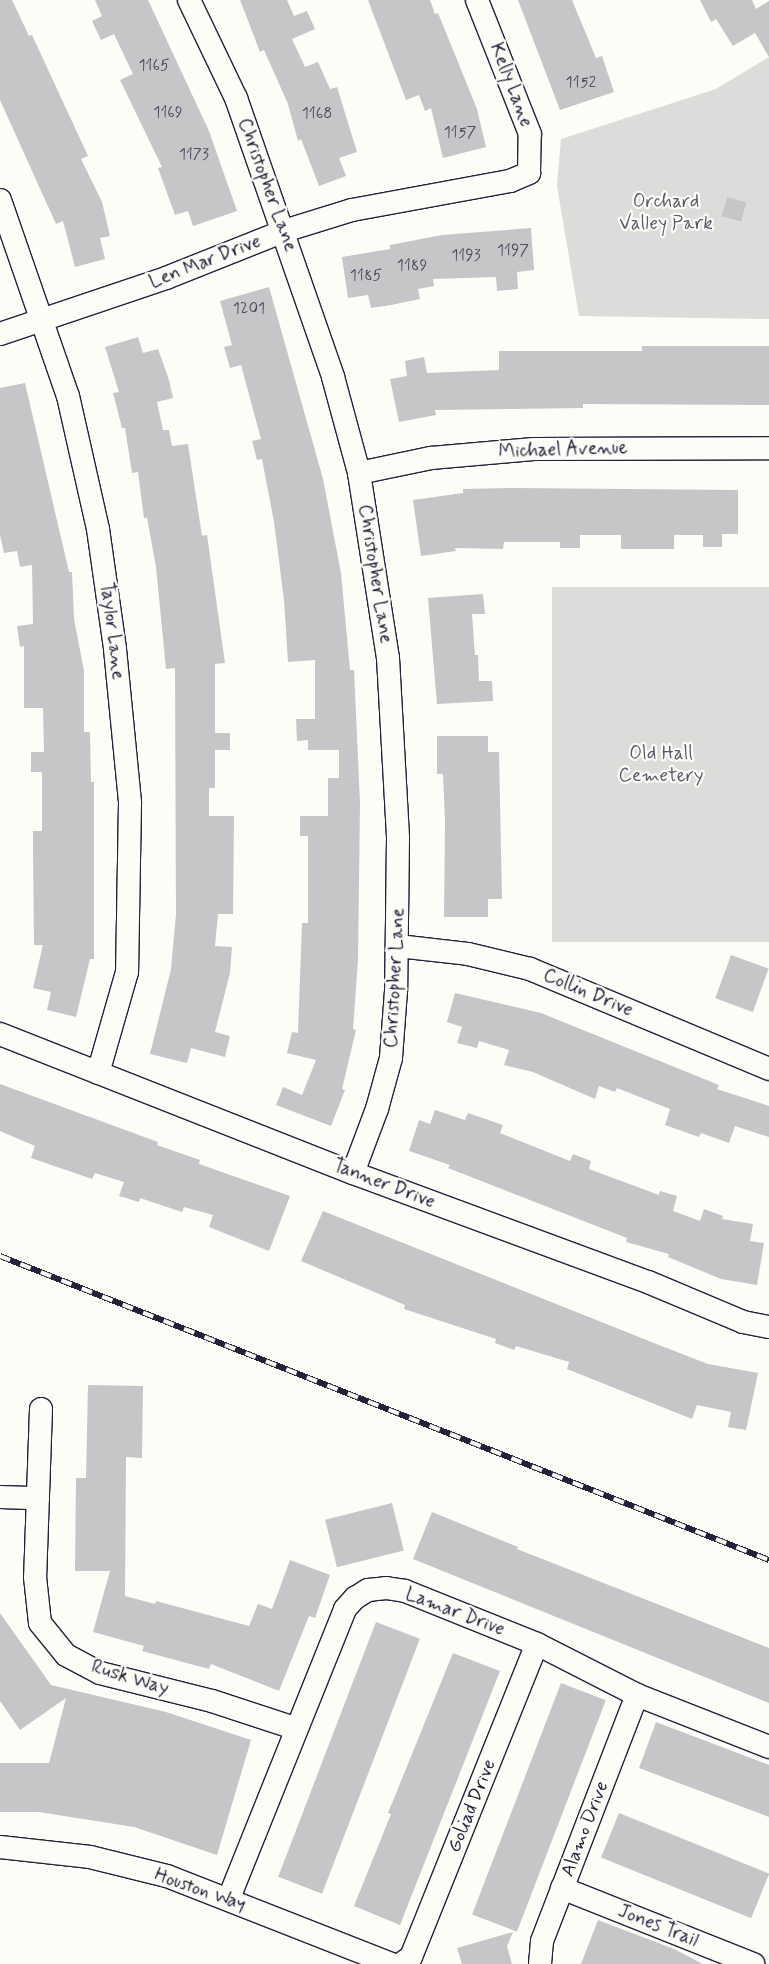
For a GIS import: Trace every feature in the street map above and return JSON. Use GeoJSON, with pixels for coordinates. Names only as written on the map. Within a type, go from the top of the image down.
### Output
{"type":"FeatureCollection","features":[{"type":"Feature","properties":{"kind":"street","name":"Christopher Lane"},"geometry":{"type":"LineString","coordinates":[[189,0],[236,98],[284,231],[333,377],[360,473],[388,658],[393,720],[398,946],[391,1058],[377,1110],[353,1173]]}},
{"type":"Feature","properties":{"kind":"street","name":"Kelly Lane"},"geometry":{"type":"LineString","coordinates":[[477,0],[530,134],[529,173]]}},
{"type":"Feature","properties":{"kind":"street","name":"Len Mar Drive"},"geometry":{"type":"LineString","coordinates":[[0,334],[166,278],[284,231],[352,210],[510,181],[529,173]]}},
{"type":"Feature","properties":{"kind":"street","name":"Taylor Lane"},"geometry":{"type":"LineString","coordinates":[[0,200],[68,396],[98,529],[115,649],[130,803],[127,972],[98,1073]]}},
{"type":"Feature","properties":{"kind":"street","name":"Michael Avenue"},"geometry":{"type":"LineString","coordinates":[[360,473],[431,458],[534,449],[769,448]]}},
{"type":"Feature","properties":{"kind":"street","name":"Collin Drive"},"geometry":{"type":"LineString","coordinates":[[398,946],[468,954],[530,969],[769,1069]]}},
{"type":"Feature","properties":{"kind":"street","name":"Tanner Drive"},"geometry":{"type":"LineString","coordinates":[[0,1034],[353,1173],[648,1282],[743,1322],[769,1328]]}},
{"type":"Feature","properties":{"kind":"street","name":"Rusk Way"},"geometry":{"type":"LineString","coordinates":[[41,1409],[35,1576],[40,1623],[66,1655],[100,1673],[212,1701],[296,1729]]}},
{"type":"Feature","properties":{"kind":"street"},"geometry":{"type":"LineString","coordinates":[[0,1497],[38,1498]]}},
{"type":"Feature","properties":{"kind":"street","name":"Lamar Drive"},"geometry":{"type":"LineString","coordinates":[[229,1898],[345,1609],[355,1598],[368,1590],[386,1588],[405,1591],[537,1644],[637,1695],[769,1747]]}},
{"type":"Feature","properties":{"kind":"street","name":"Goliad Drive"},"geometry":{"type":"LineString","coordinates":[[401,1964],[412,1957],[537,1644]]}},
{"type":"Feature","properties":{"kind":"street","name":"Alamo Drive"},"geometry":{"type":"LineString","coordinates":[[540,1964],[542,1940],[637,1695]]}},
{"type":"Feature","properties":{"kind":"street","name":"Houston Way"},"geometry":{"type":"LineString","coordinates":[[0,1847],[90,1857],[167,1876],[229,1898],[391,1964]]}},
{"type":"Feature","properties":{"kind":"street","name":"Jones Trail"},"geometry":{"type":"LineString","coordinates":[[562,1888],[753,1964]]}},
{"type":"Feature","properties":{"kind":"green space","name":"Orchard Valley Park"},"geometry":{"type":"Polygon","coordinates":[[[769,57],[769,319],[579,316],[557,186],[561,139],[716,89],[769,57]]]}},
{"type":"Feature","properties":{"kind":"green space","name":"Old Hall Cemetery"},"geometry":{"type":"Polygon","coordinates":[[[552,587],[769,587],[769,942],[552,942],[552,587]]]}},
{"type":"Feature","properties":{"kind":"building"},"geometry":{"type":"Polygon","coordinates":[[[0,0],[12,0],[29,36],[32,35],[88,156],[81,159],[102,202],[110,236],[100,238],[105,259],[75,267],[63,221],[56,224],[0,100],[0,0]]]}},
{"type":"Feature","properties":{"kind":"building"},"geometry":{"type":"Polygon","coordinates":[[[95,0],[148,0],[209,131],[237,211],[193,226],[188,211],[175,215],[158,168],[162,167],[120,80],[133,74],[114,34],[101,40],[92,21],[102,16],[95,0]]]}},
{"type":"Feature","properties":{"kind":"building"},"geometry":{"type":"Polygon","coordinates":[[[240,0],[287,0],[294,16],[307,11],[315,29],[292,39],[305,67],[318,62],[330,89],[337,87],[357,152],[339,158],[346,176],[319,186],[301,139],[298,141],[288,104],[264,50],[260,52],[240,0]]]}},
{"type":"Feature","properties":{"kind":"building"},"geometry":{"type":"Polygon","coordinates":[[[368,0],[430,0],[435,14],[438,13],[477,109],[486,147],[443,158],[431,108],[425,111],[419,95],[406,100],[368,0]]]}},
{"type":"Feature","properties":{"kind":"building"},"geometry":{"type":"Polygon","coordinates":[[[518,0],[572,0],[596,58],[602,56],[614,92],[560,110],[518,0]]]}},
{"type":"Feature","properties":{"kind":"building"},"geometry":{"type":"Polygon","coordinates":[[[700,0],[752,0],[756,9],[769,1],[769,57],[755,33],[733,46],[716,19],[711,22],[700,0]]]}},
{"type":"Feature","properties":{"kind":"building"},"geometry":{"type":"Polygon","coordinates":[[[727,197],[746,202],[741,221],[722,216],[727,197]]]}},
{"type":"Feature","properties":{"kind":"building"},"geometry":{"type":"Polygon","coordinates":[[[531,228],[534,270],[517,272],[518,289],[497,291],[496,277],[433,279],[434,286],[418,289],[420,299],[371,308],[368,295],[348,298],[342,257],[390,249],[390,245],[442,235],[531,228]]]}},
{"type":"Feature","properties":{"kind":"building"},"geometry":{"type":"Polygon","coordinates":[[[269,287],[323,479],[341,573],[350,670],[354,670],[360,803],[358,960],[353,1029],[356,1030],[342,1089],[345,1090],[331,1126],[276,1105],[283,1087],[302,1095],[316,1060],[287,1053],[292,1032],[298,1033],[302,923],[308,923],[308,836],[300,836],[300,816],[328,816],[328,778],[339,778],[339,750],[308,750],[308,740],[297,741],[296,719],[315,719],[315,660],[288,662],[284,600],[274,522],[262,459],[257,460],[252,441],[261,439],[241,365],[230,368],[224,347],[232,345],[220,301],[269,287]]]}},
{"type":"Feature","properties":{"kind":"building"},"geometry":{"type":"Polygon","coordinates":[[[138,337],[143,353],[158,349],[169,380],[173,398],[157,402],[163,430],[169,430],[172,446],[188,444],[202,536],[207,535],[225,663],[215,664],[215,733],[230,733],[230,750],[215,750],[215,788],[209,788],[209,816],[234,816],[233,914],[218,914],[215,946],[232,947],[230,973],[215,1032],[230,1036],[225,1057],[191,1048],[187,1063],[150,1054],[171,969],[176,914],[175,668],[166,669],[156,567],[147,518],[144,518],[138,472],[132,473],[125,428],[122,428],[113,393],[119,392],[105,347],[138,337]]]}},
{"type":"Feature","properties":{"kind":"building"},"geometry":{"type":"Polygon","coordinates":[[[642,346],[769,346],[769,405],[583,404],[583,408],[435,410],[436,415],[399,422],[390,379],[407,376],[405,361],[424,357],[427,373],[499,370],[499,351],[642,351],[642,346]]]}},
{"type":"Feature","properties":{"kind":"building"},"geometry":{"type":"Polygon","coordinates":[[[25,383],[69,572],[72,572],[74,619],[84,671],[84,732],[90,732],[91,782],[94,782],[94,959],[90,959],[76,1017],[47,1010],[51,992],[33,988],[43,945],[34,945],[33,850],[33,831],[42,831],[42,772],[31,772],[31,752],[44,752],[43,708],[24,708],[24,646],[20,647],[17,626],[33,624],[32,565],[20,567],[17,551],[4,553],[0,535],[0,388],[25,383]]]}},
{"type":"Feature","properties":{"kind":"building"},"geometry":{"type":"Polygon","coordinates":[[[463,489],[738,490],[738,534],[722,534],[722,547],[703,547],[703,535],[674,535],[674,549],[621,549],[621,535],[580,535],[580,548],[560,548],[560,542],[504,542],[503,549],[455,548],[456,551],[421,556],[413,500],[463,493],[463,489]]]}},
{"type":"Feature","properties":{"kind":"building"},"geometry":{"type":"Polygon","coordinates":[[[483,594],[485,614],[472,614],[475,655],[478,655],[479,681],[492,681],[493,701],[437,704],[428,598],[483,594]]]}},
{"type":"Feature","properties":{"kind":"building"},"geometry":{"type":"Polygon","coordinates":[[[437,736],[488,736],[488,752],[499,752],[502,899],[488,899],[488,917],[444,917],[445,821],[443,774],[437,774],[437,736]]]}},
{"type":"Feature","properties":{"kind":"building"},"geometry":{"type":"Polygon","coordinates":[[[731,955],[769,969],[753,1012],[715,998],[731,955]]]}},
{"type":"Feature","properties":{"kind":"building"},"geometry":{"type":"Polygon","coordinates":[[[455,993],[541,1013],[719,1085],[717,1089],[769,1106],[769,1137],[735,1126],[729,1143],[701,1133],[699,1137],[665,1125],[670,1109],[617,1088],[615,1092],[599,1086],[595,1099],[533,1072],[504,1065],[509,1050],[479,1041],[477,1048],[457,1043],[462,1027],[447,1022],[455,993]]]}},
{"type":"Feature","properties":{"kind":"building"},"geometry":{"type":"Polygon","coordinates":[[[0,1084],[158,1142],[157,1145],[200,1160],[199,1164],[290,1196],[269,1251],[209,1227],[213,1215],[184,1207],[182,1212],[140,1198],[139,1202],[119,1196],[124,1182],[95,1173],[92,1179],[31,1158],[35,1146],[0,1131],[0,1084]]]}},
{"type":"Feature","properties":{"kind":"building"},"geometry":{"type":"Polygon","coordinates":[[[435,1110],[465,1120],[468,1113],[503,1125],[500,1133],[570,1161],[573,1154],[591,1161],[589,1169],[659,1195],[660,1191],[677,1196],[673,1211],[700,1221],[704,1209],[723,1216],[722,1219],[753,1224],[750,1241],[764,1243],[757,1285],[721,1279],[668,1257],[669,1254],[626,1242],[627,1238],[448,1168],[450,1165],[409,1151],[419,1120],[430,1124],[435,1110]]]}},
{"type":"Feature","properties":{"kind":"building"},"geometry":{"type":"Polygon","coordinates":[[[323,1211],[708,1364],[758,1373],[746,1430],[728,1427],[731,1412],[697,1405],[692,1419],[567,1369],[569,1362],[516,1346],[514,1350],[495,1343],[496,1339],[404,1309],[405,1305],[301,1261],[323,1211]]]}},
{"type":"Feature","properties":{"kind":"building"},"geometry":{"type":"Polygon","coordinates":[[[88,1385],[143,1386],[142,1458],[126,1457],[125,1596],[155,1604],[156,1601],[249,1626],[258,1604],[272,1609],[290,1560],[330,1575],[315,1618],[309,1616],[279,1691],[211,1664],[209,1669],[142,1651],[144,1646],[93,1632],[110,1571],[75,1571],[76,1478],[86,1478],[88,1385]]]}},
{"type":"Feature","properties":{"kind":"building"},"geometry":{"type":"Polygon","coordinates":[[[392,1503],[404,1551],[337,1567],[325,1520],[392,1503]]]}},
{"type":"Feature","properties":{"kind":"building"},"geometry":{"type":"Polygon","coordinates":[[[432,1512],[518,1547],[517,1549],[769,1648],[769,1703],[413,1559],[432,1512]]]}},
{"type":"Feature","properties":{"kind":"building"},"geometry":{"type":"Polygon","coordinates":[[[0,1613],[51,1685],[166,1712],[251,1740],[217,1855],[134,1827],[39,1812],[0,1812],[0,1763],[49,1763],[66,1698],[20,1730],[0,1701],[0,1613]]]}},
{"type":"Feature","properties":{"kind":"building"},"geometry":{"type":"Polygon","coordinates":[[[376,1622],[420,1639],[322,1894],[278,1877],[376,1622]]]}},
{"type":"Feature","properties":{"kind":"building"},"geometry":{"type":"Polygon","coordinates":[[[453,1653],[500,1671],[400,1925],[354,1906],[391,1814],[388,1813],[453,1653]]]}},
{"type":"Feature","properties":{"kind":"building"},"geometry":{"type":"Polygon","coordinates":[[[561,1683],[606,1700],[517,1932],[472,1915],[561,1683]]]}},
{"type":"Feature","properties":{"kind":"building"},"geometry":{"type":"Polygon","coordinates":[[[656,1722],[769,1765],[769,1817],[639,1768],[656,1722]]]}},
{"type":"Feature","properties":{"kind":"building"},"geometry":{"type":"Polygon","coordinates":[[[619,1813],[769,1874],[751,1918],[601,1858],[619,1813]]]}},
{"type":"Feature","properties":{"kind":"building"},"geometry":{"type":"Polygon","coordinates":[[[598,1920],[674,1949],[703,1964],[581,1964],[598,1920]]]}},
{"type":"Feature","properties":{"kind":"building"},"geometry":{"type":"Polygon","coordinates":[[[513,1932],[507,1946],[512,1964],[462,1964],[457,1948],[513,1932]]]}},
{"type":"Feature","properties":{"kind":"railway"},"geometry":{"type":"LineString","coordinates":[[0,1256],[769,1560]]}}]}
